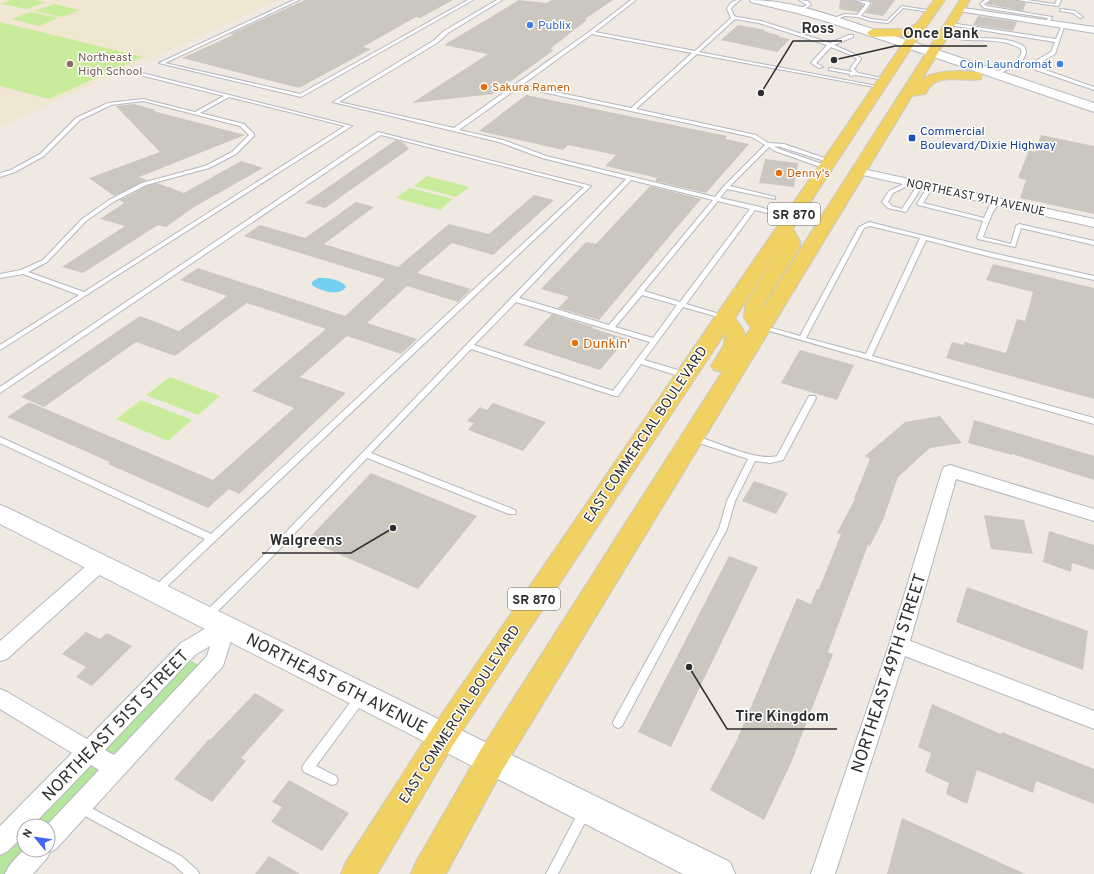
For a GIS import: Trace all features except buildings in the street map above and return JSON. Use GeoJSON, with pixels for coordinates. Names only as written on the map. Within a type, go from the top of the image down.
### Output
{"type":"FeatureCollection","features":[{"type":"Feature","properties":{"kind":"main road","name":"EAST COMMERCIAL BOULEVARD"},"geometry":{"type":"LineString","coordinates":[[428,874],[491,761],[825,225],[883,83],[905,48],[940,0]]}},
{"type":"Feature","properties":{"kind":"main road"},"geometry":{"type":"LineString","coordinates":[[760,2],[800,5],[832,20],[873,33],[905,48]]}},
{"type":"Feature","properties":{"kind":"main road"},"geometry":{"type":"LineString","coordinates":[[760,2],[788,15],[851,36],[905,48],[995,75],[1094,108]]}},
{"type":"Feature","properties":{"kind":"main road","name":"EAST COMMERCIAL BOULEVARD"},"geometry":{"type":"LineString","coordinates":[[358,874],[443,736],[828,164],[855,151],[906,93],[962,4]]}},
{"type":"Feature","properties":{"kind":"main road"},"geometry":{"type":"LineString","coordinates":[[873,33],[908,32],[920,27]]}},
{"type":"Feature","properties":{"kind":"main road"},"geometry":{"type":"LineString","coordinates":[[929,56],[976,76],[1085,113],[1094,114]]}},
{"type":"Feature","properties":{"kind":"main road"},"geometry":{"type":"LineString","coordinates":[[906,93],[920,91],[930,80],[936,77],[959,75],[976,76]]}},
{"type":"Feature","properties":{"kind":"main road"},"geometry":{"type":"LineString","coordinates":[[825,225],[821,222],[819,214],[839,178],[836,166],[828,164]]}},
{"type":"Feature","properties":{"kind":"main road"},"geometry":{"type":"LineString","coordinates":[[761,327],[753,320],[752,313],[754,306],[791,247],[788,223]]}},
{"type":"Feature","properties":{"kind":"main road"},"geometry":{"type":"LineString","coordinates":[[687,447],[680,436],[683,427],[733,348],[735,341],[734,331],[724,317]]}},
{"type":"Feature","properties":{"kind":"main road","name":"NORTHEAST 6TH AVENUE"},"geometry":{"type":"LineString","coordinates":[[0,514],[718,874]]}},
{"type":"Feature","properties":{"kind":"street"},"geometry":{"type":"LineString","coordinates":[[962,4],[1064,25],[1080,21],[1094,30]]}},
{"type":"Feature","properties":{"kind":"street","name":"NORTHEAST 9TH AVENUE"},"geometry":{"type":"LineString","coordinates":[[855,151],[920,185],[1094,223]]}},
{"type":"Feature","properties":{"kind":"street","name":"NORTHEAST 49TH STREET"},"geometry":{"type":"LineString","coordinates":[[823,874],[899,645],[950,471],[1094,515]]}},
{"type":"Feature","properties":{"kind":"street"},"geometry":{"type":"LineString","coordinates":[[0,653],[100,564]]}},
{"type":"Feature","properties":{"kind":"street","name":"NORTHEAST 51ST STREET"},"geometry":{"type":"LineString","coordinates":[[0,843],[215,622]]}},
{"type":"Feature","properties":{"kind":"street","name":"NORTHEAST 51ST STREET"},"geometry":{"type":"LineString","coordinates":[[56,832],[216,660],[215,622]]}},
{"type":"Feature","properties":{"kind":"street"},"geometry":{"type":"LineString","coordinates":[[899,645],[1094,720]]}},
{"type":"Feature","properties":{"kind":"street"},"geometry":{"type":"LineString","coordinates":[[0,698],[116,768]]}},
{"type":"Feature","properties":{"kind":"street"},"geometry":{"type":"LineString","coordinates":[[17,874],[32,858]]}},
{"type":"Feature","properties":{"kind":"lane"},"geometry":{"type":"LineString","coordinates":[[297,0],[161,63],[301,96],[471,0]]}},
{"type":"Feature","properties":{"kind":"lane"},"geometry":{"type":"LineString","coordinates":[[500,0],[446,32],[435,42],[335,102],[501,141],[544,156],[754,207],[788,223]]}},
{"type":"Feature","properties":{"kind":"lane"},"geometry":{"type":"LineString","coordinates":[[455,130],[591,33],[634,0]]}},
{"type":"Feature","properties":{"kind":"lane"},"geometry":{"type":"LineString","coordinates":[[738,0],[731,5],[730,9],[732,17],[759,22],[830,45],[858,57],[860,58],[852,69],[856,74]]}},
{"type":"Feature","properties":{"kind":"lane"},"geometry":{"type":"LineString","coordinates":[[857,0],[869,3],[858,16]]}},
{"type":"Feature","properties":{"kind":"lane"},"geometry":{"type":"LineString","coordinates":[[991,0],[982,4],[986,7],[1050,16],[1048,22]]}},
{"type":"Feature","properties":{"kind":"lane"},"geometry":{"type":"LineString","coordinates":[[1019,0],[1054,5],[1057,5],[1059,0]]}},
{"type":"Feature","properties":{"kind":"lane"},"geometry":{"type":"LineString","coordinates":[[832,20],[844,15],[858,16],[870,20],[888,22],[902,7],[932,12]]}},
{"type":"Feature","properties":{"kind":"lane"},"geometry":{"type":"LineString","coordinates":[[1061,10],[1074,12],[1080,21]]}},
{"type":"Feature","properties":{"kind":"lane"},"geometry":{"type":"LineString","coordinates":[[632,110],[734,18]]}},
{"type":"Feature","properties":{"kind":"lane"},"geometry":{"type":"LineString","coordinates":[[950,24],[1058,41]]}},
{"type":"Feature","properties":{"kind":"lane"},"geometry":{"type":"LineString","coordinates":[[1064,25],[1053,53],[1034,64],[1035,68],[1094,89]]}},
{"type":"Feature","properties":{"kind":"lane"},"geometry":{"type":"LineString","coordinates":[[591,33],[836,79],[883,83]]}},
{"type":"Feature","properties":{"kind":"lane"},"geometry":{"type":"LineString","coordinates":[[942,35],[965,39],[1002,40],[1014,43],[1023,48],[1024,53],[1020,61],[995,75]]}},
{"type":"Feature","properties":{"kind":"lane"},"geometry":{"type":"LineString","coordinates":[[821,67],[813,63],[830,45],[851,36]]}},
{"type":"Feature","properties":{"kind":"lane"},"geometry":{"type":"LineString","coordinates":[[831,69],[856,74],[883,83]]}},
{"type":"Feature","properties":{"kind":"lane"},"geometry":{"type":"LineString","coordinates":[[0,348],[349,126],[130,71]]}},
{"type":"Feature","properties":{"kind":"lane"},"geometry":{"type":"LineString","coordinates":[[836,79],[856,74]]}},
{"type":"Feature","properties":{"kind":"lane"},"geometry":{"type":"LineString","coordinates":[[517,85],[754,136],[777,150],[828,164]]}},
{"type":"Feature","properties":{"kind":"lane"},"geometry":{"type":"LineString","coordinates":[[196,113],[228,96]]}},
{"type":"Feature","properties":{"kind":"lane"},"geometry":{"type":"LineString","coordinates":[[0,176],[13,171],[42,155],[78,119],[110,104],[143,100],[242,125],[252,135],[234,152],[207,167],[144,184],[111,201],[84,220],[45,261],[23,272],[0,276]]}},
{"type":"Feature","properties":{"kind":"lane"},"geometry":{"type":"LineString","coordinates":[[0,391],[380,133],[588,186],[155,592]]}},
{"type":"Feature","properties":{"kind":"lane"},"geometry":{"type":"LineString","coordinates":[[610,328],[726,187],[769,144]]}},
{"type":"Feature","properties":{"kind":"lane"},"geometry":{"type":"LineString","coordinates":[[215,622],[365,454],[630,178]]}},
{"type":"Feature","properties":{"kind":"lane"},"geometry":{"type":"LineString","coordinates":[[920,185],[904,211],[885,202],[891,192],[920,185]]}},
{"type":"Feature","properties":{"kind":"lane"},"geometry":{"type":"LineString","coordinates":[[920,185],[920,204],[986,220]]}},
{"type":"Feature","properties":{"kind":"lane"},"geometry":{"type":"LineString","coordinates":[[726,187],[773,198]]}},
{"type":"Feature","properties":{"kind":"lane"},"geometry":{"type":"LineString","coordinates":[[997,202],[992,207],[980,238],[1013,246],[1019,226],[1094,244]]}},
{"type":"Feature","properties":{"kind":"lane"},"geometry":{"type":"LineString","coordinates":[[469,346],[615,394],[754,207]]}},
{"type":"Feature","properties":{"kind":"lane"},"geometry":{"type":"LineString","coordinates":[[802,339],[862,227],[869,224],[1094,278]]}},
{"type":"Feature","properties":{"kind":"lane"},"geometry":{"type":"LineString","coordinates":[[868,358],[924,237]]}},
{"type":"Feature","properties":{"kind":"lane"},"geometry":{"type":"LineString","coordinates":[[23,272],[84,294]]}},
{"type":"Feature","properties":{"kind":"lane"},"geometry":{"type":"LineString","coordinates":[[639,292],[724,317]]}},
{"type":"Feature","properties":{"kind":"lane"},"geometry":{"type":"LineString","coordinates":[[514,298],[654,341]]}},
{"type":"Feature","properties":{"kind":"lane"},"geometry":{"type":"LineString","coordinates":[[761,327],[1094,421]]}},
{"type":"Feature","properties":{"kind":"lane"},"geometry":{"type":"LineString","coordinates":[[639,361],[685,375]]}},
{"type":"Feature","properties":{"kind":"lane"},"geometry":{"type":"LineString","coordinates":[[687,447],[774,461],[780,458],[812,398]]}},
{"type":"Feature","properties":{"kind":"lane"},"geometry":{"type":"LineString","coordinates":[[0,440],[211,538]]}},
{"type":"Feature","properties":{"kind":"lane"},"geometry":{"type":"LineString","coordinates":[[365,454],[512,512]]}},
{"type":"Feature","properties":{"kind":"lane"},"geometry":{"type":"LineString","coordinates":[[618,723],[722,529],[731,501],[753,458]]}},
{"type":"Feature","properties":{"kind":"lane"},"geometry":{"type":"LineString","coordinates":[[332,780],[308,768],[362,696]]}},
{"type":"Feature","properties":{"kind":"lane"},"geometry":{"type":"LineString","coordinates":[[80,807],[177,860],[194,874]]}},
{"type":"Feature","properties":{"kind":"lane"},"geometry":{"type":"LineString","coordinates":[[552,874],[586,808]]}},
{"type":"Feature","properties":{"kind":"shaded area","name":"Northeast High School"},"geometry":{"type":"Polygon","coordinates":[[[0,0],[279,0],[0,127],[0,0]]]}},
{"type":"Feature","properties":{"kind":"green space"},"geometry":{"type":"Polygon","coordinates":[[[11,0],[34,0],[46,2],[27,9],[1,4],[11,0]]]}},
{"type":"Feature","properties":{"kind":"green space"},"geometry":{"type":"Polygon","coordinates":[[[54,4],[80,10],[61,17],[35,11],[54,4]]]}},
{"type":"Feature","properties":{"kind":"green space"},"geometry":{"type":"Polygon","coordinates":[[[31,12],[58,18],[39,26],[12,19],[31,12]]]}},
{"type":"Feature","properties":{"kind":"green space"},"geometry":{"type":"Polygon","coordinates":[[[0,22],[143,57],[49,99],[0,86],[0,22]]]}},
{"type":"Feature","properties":{"kind":"green space"},"geometry":{"type":"Polygon","coordinates":[[[427,176],[469,187],[456,197],[414,186],[427,176]]]}},
{"type":"Feature","properties":{"kind":"green space"},"geometry":{"type":"Polygon","coordinates":[[[410,188],[453,199],[440,210],[396,198],[410,188]]]}},
{"type":"Feature","properties":{"kind":"green space"},"geometry":{"type":"Polygon","coordinates":[[[170,377],[220,396],[198,415],[146,395],[170,377]]]}},
{"type":"Feature","properties":{"kind":"green space"},"geometry":{"type":"Polygon","coordinates":[[[141,400],[192,420],[168,441],[116,419],[141,400]]]}},
{"type":"Feature","properties":{"kind":"green space"},"geometry":{"type":"Polygon","coordinates":[[[188,659],[202,667],[56,818],[35,818],[188,659]]]}},
{"type":"Feature","properties":{"kind":"green space"},"geometry":{"type":"Polygon","coordinates":[[[16,838],[16,858],[19,858],[9,874],[0,874],[0,855],[16,838]]]}},
{"type":"Feature","properties":{"kind":"water"},"geometry":{"type":"Polygon","coordinates":[[[318,278],[338,281],[346,287],[339,292],[324,291],[312,285],[312,282],[318,278]]]}},
{"type":"Feature","properties":{"kind":"place","name":"Publix"},"geometry":{"type":"Point","coordinates":[530,25]}},
{"type":"Feature","properties":{"kind":"place","name":"Once Bank"},"geometry":{"type":"Point","coordinates":[834,60]}},
{"type":"Feature","properties":{"kind":"place","name":"Northeast High School"},"geometry":{"type":"Point","coordinates":[70,64]}},
{"type":"Feature","properties":{"kind":"place","name":"Coin Laundromat"},"geometry":{"type":"Point","coordinates":[1060,64]}},
{"type":"Feature","properties":{"kind":"place","name":"Sakura Ramen"},"geometry":{"type":"Point","coordinates":[484,87]}},
{"type":"Feature","properties":{"kind":"place","name":"Ross"},"geometry":{"type":"Point","coordinates":[761,93]}},
{"type":"Feature","properties":{"kind":"place","name":"Commercial Boulevard/Dixie Highway"},"geometry":{"type":"Point","coordinates":[912,138]}},
{"type":"Feature","properties":{"kind":"place","name":"Denny's"},"geometry":{"type":"Point","coordinates":[779,173]}},
{"type":"Feature","properties":{"kind":"place","name":"Dunkin'"},"geometry":{"type":"Point","coordinates":[575,343]}},
{"type":"Feature","properties":{"kind":"place","name":"Walgreens"},"geometry":{"type":"Point","coordinates":[393,528]}},
{"type":"Feature","properties":{"kind":"place","name":"Tire Kingdom"},"geometry":{"type":"Point","coordinates":[689,667]}}]}
